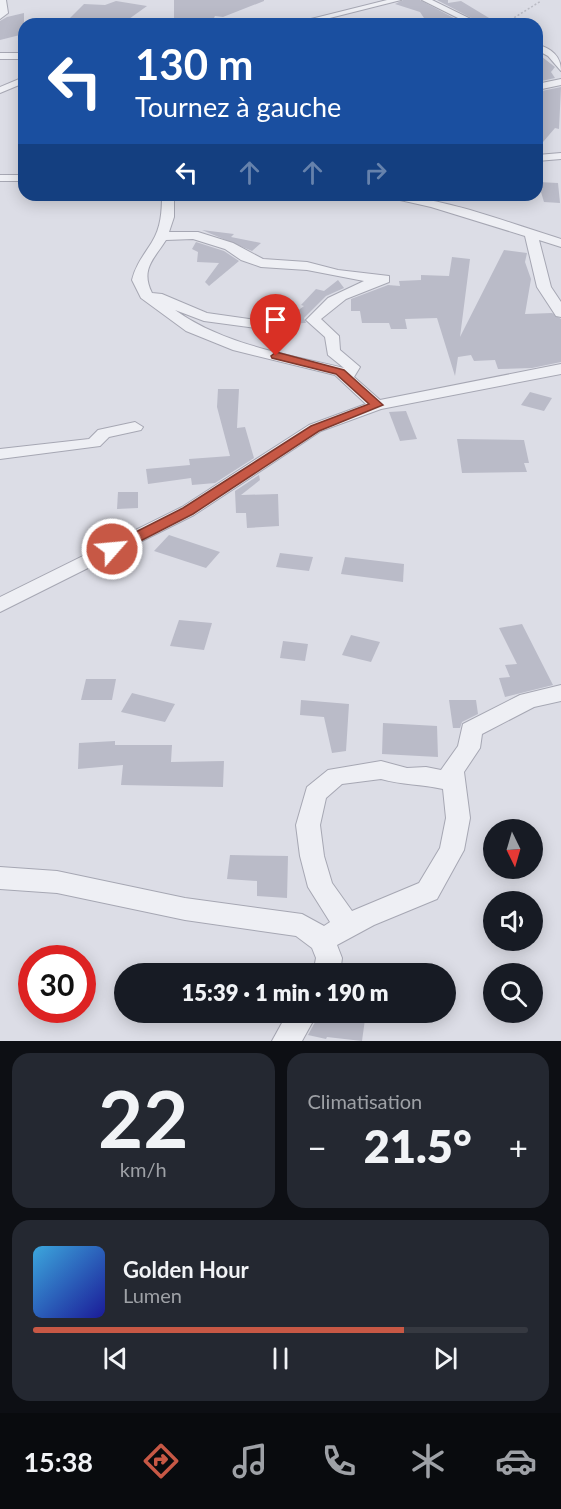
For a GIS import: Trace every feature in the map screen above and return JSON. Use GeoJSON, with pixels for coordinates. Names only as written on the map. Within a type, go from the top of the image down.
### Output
{"type":"FeatureCollection","features":[{"type":"Feature","properties":{"kind":"street"},"geometry":{"type":"LineString","coordinates":[[0,17],[4,14],[2,0]]}},
{"type":"Feature","properties":{"kind":"street"},"geometry":{"type":"LineString","coordinates":[[320,18],[397,0]]}},
{"type":"Feature","properties":{"kind":"street"},"geometry":{"type":"LineString","coordinates":[[426,0],[464,18]]}},
{"type":"Feature","properties":{"kind":"street"},"geometry":{"type":"LineString","coordinates":[[543,49],[551,54],[561,68]]}},
{"type":"Feature","properties":{"kind":"street"},"geometry":{"type":"LineString","coordinates":[[0,56],[18,56]]}},
{"type":"Feature","properties":{"kind":"street"},"geometry":{"type":"LineString","coordinates":[[0,90],[18,82]]}},
{"type":"Feature","properties":{"kind":"street"},"geometry":{"type":"LineString","coordinates":[[543,86],[561,82]]}},
{"type":"Feature","properties":{"kind":"street"},"geometry":{"type":"LineString","coordinates":[[543,158],[561,156]]}},
{"type":"Feature","properties":{"kind":"street"},"geometry":{"type":"LineString","coordinates":[[0,178],[18,178]]}},
{"type":"Feature","properties":{"kind":"street"},"geometry":{"type":"LineString","coordinates":[[168,201],[168,217],[161,236],[143,264],[139,280],[146,295],[191,328],[238,347],[331,368],[346,376],[377,405]]}},
{"type":"Feature","properties":{"kind":"street"},"geometry":{"type":"LineString","coordinates":[[417,201],[561,243]]}},
{"type":"Feature","properties":{"kind":"street"},"geometry":{"type":"LineString","coordinates":[[531,234],[544,287],[561,313]]}},
{"type":"Feature","properties":{"kind":"street"},"geometry":{"type":"LineString","coordinates":[[161,236],[194,235],[230,246],[246,257],[261,263],[307,266],[384,279],[351,291],[325,306],[313,320],[332,336],[333,352],[352,367],[346,376]]}},
{"type":"Feature","properties":{"kind":"street"},"geometry":{"type":"LineString","coordinates":[[146,295],[162,298],[204,317],[272,326]]}},
{"type":"Feature","properties":{"kind":"street"},"geometry":{"type":"LineString","coordinates":[[0,605],[188,511],[315,428],[377,405],[561,369]]}},
{"type":"Feature","properties":{"kind":"street"},"geometry":{"type":"LineString","coordinates":[[0,454],[94,443],[104,433],[135,427]]}},
{"type":"Feature","properties":{"kind":"street"},"geometry":{"type":"LineString","coordinates":[[322,940],[347,926],[429,891],[452,850],[458,818],[452,770],[469,748],[471,730],[528,701],[561,693]]}},
{"type":"Feature","properties":{"kind":"street"},"geometry":{"type":"LineString","coordinates":[[347,926],[321,887],[312,856],[308,825],[315,794],[336,776],[381,770],[407,777],[426,776],[452,782]]}},
{"type":"Feature","properties":{"kind":"street"},"geometry":{"type":"LineString","coordinates":[[0,878],[57,882],[185,909],[302,925],[322,940],[329,958],[328,963]]}},
{"type":"Feature","properties":{"kind":"street"},"geometry":{"type":"LineString","coordinates":[[286,1041],[297,1023]]}},
{"type":"Feature","properties":{"kind":"path"},"geometry":{"type":"LineString","coordinates":[[514,18],[541,1]]}},
{"type":"Feature","properties":{"kind":"building"},"geometry":{"type":"Polygon","coordinates":[[[174,0],[264,0],[223,17],[174,18],[174,0]]]}},
{"type":"Feature","properties":{"kind":"building"},"geometry":{"type":"Polygon","coordinates":[[[403,0],[420,0],[454,18],[424,18],[420,12],[395,4],[403,0]]]}},
{"type":"Feature","properties":{"kind":"building"},"geometry":{"type":"Polygon","coordinates":[[[437,0],[448,0],[448,3],[461,1],[489,18],[472,18],[437,0]]]}},
{"type":"Feature","properties":{"kind":"building"},"geometry":{"type":"Polygon","coordinates":[[[116,1],[147,6],[130,18],[70,18],[84,4],[105,5],[116,1]]]}},
{"type":"Feature","properties":{"kind":"building"},"geometry":{"type":"Polygon","coordinates":[[[24,13],[24,18],[18,18],[18,36],[0,40],[0,21],[24,13]]]}},
{"type":"Feature","properties":{"kind":"building"},"geometry":{"type":"Polygon","coordinates":[[[543,58],[555,67],[551,72],[555,78],[543,81],[543,58]]]}},
{"type":"Feature","properties":{"kind":"building"},"geometry":{"type":"Polygon","coordinates":[[[561,87],[559,129],[555,128],[543,142],[543,91],[561,87]]]}},
{"type":"Feature","properties":{"kind":"building"},"geometry":{"type":"Polygon","coordinates":[[[543,182],[558,183],[560,203],[544,202],[543,182]]]}},
{"type":"Feature","properties":{"kind":"building"},"geometry":{"type":"Polygon","coordinates":[[[202,230],[234,234],[231,237],[261,243],[252,251],[202,230]]]}},
{"type":"Feature","properties":{"kind":"building"},"geometry":{"type":"Polygon","coordinates":[[[196,242],[224,251],[239,261],[209,286],[205,282],[219,263],[197,262],[198,252],[192,249],[196,242]]]}},
{"type":"Feature","properties":{"kind":"building"},"geometry":{"type":"Polygon","coordinates":[[[504,250],[527,253],[525,262],[531,279],[525,314],[552,313],[561,319],[561,362],[532,368],[498,369],[495,360],[474,361],[471,355],[458,357],[455,376],[437,318],[405,319],[407,329],[391,329],[389,323],[362,323],[360,311],[351,311],[351,299],[388,285],[400,286],[399,281],[421,280],[421,275],[449,276],[452,257],[470,259],[460,337],[504,250]]]}},
{"type":"Feature","properties":{"kind":"building"},"geometry":{"type":"Polygon","coordinates":[[[338,280],[344,288],[326,296],[304,318],[306,323],[280,324],[304,306],[301,305],[316,289],[324,291],[338,280]]]}},
{"type":"Feature","properties":{"kind":"building"},"geometry":{"type":"Polygon","coordinates":[[[218,389],[239,389],[237,428],[245,427],[254,458],[215,483],[192,485],[191,478],[148,484],[146,469],[190,465],[189,459],[230,456],[217,407],[218,389]]]}},
{"type":"Feature","properties":{"kind":"building"},"geometry":{"type":"Polygon","coordinates":[[[530,392],[552,398],[544,411],[521,405],[530,392]]]}},
{"type":"Feature","properties":{"kind":"building"},"geometry":{"type":"Polygon","coordinates":[[[406,411],[417,439],[400,441],[389,412],[406,411]]]}},
{"type":"Feature","properties":{"kind":"building"},"geometry":{"type":"Polygon","coordinates":[[[457,439],[524,440],[529,463],[524,463],[527,472],[462,473],[457,439]]]}},
{"type":"Feature","properties":{"kind":"building"},"geometry":{"type":"Polygon","coordinates":[[[259,475],[260,480],[241,495],[278,494],[279,526],[247,528],[246,513],[236,513],[235,491],[259,475]]]}},
{"type":"Feature","properties":{"kind":"building"},"geometry":{"type":"Polygon","coordinates":[[[118,492],[138,492],[138,508],[117,509],[118,492]]]}},
{"type":"Feature","properties":{"kind":"building"},"geometry":{"type":"Polygon","coordinates":[[[169,535],[220,552],[206,568],[154,551],[169,535]]]}},
{"type":"Feature","properties":{"kind":"building"},"geometry":{"type":"Polygon","coordinates":[[[280,553],[313,557],[309,571],[276,567],[280,553]]]}},
{"type":"Feature","properties":{"kind":"building"},"geometry":{"type":"Polygon","coordinates":[[[345,557],[404,564],[403,582],[341,574],[345,557]]]}},
{"type":"Feature","properties":{"kind":"building"},"geometry":{"type":"Polygon","coordinates":[[[179,620],[212,623],[204,650],[170,646],[179,620]]]}},
{"type":"Feature","properties":{"kind":"building"},"geometry":{"type":"Polygon","coordinates":[[[522,624],[553,685],[505,697],[499,678],[510,677],[505,665],[517,664],[499,628],[522,624]]]}},
{"type":"Feature","properties":{"kind":"building"},"geometry":{"type":"Polygon","coordinates":[[[351,635],[380,642],[371,662],[342,655],[351,635]]]}},
{"type":"Feature","properties":{"kind":"building"},"geometry":{"type":"Polygon","coordinates":[[[283,641],[308,644],[305,661],[280,658],[283,641]]]}},
{"type":"Feature","properties":{"kind":"building"},"geometry":{"type":"Polygon","coordinates":[[[86,679],[116,679],[112,700],[81,700],[86,679]]]}},
{"type":"Feature","properties":{"kind":"building"},"geometry":{"type":"Polygon","coordinates":[[[132,693],[175,704],[165,722],[121,712],[132,693]]]}},
{"type":"Feature","properties":{"kind":"building"},"geometry":{"type":"Polygon","coordinates":[[[301,700],[349,704],[346,751],[332,753],[324,717],[300,715],[301,700]]]}},
{"type":"Feature","properties":{"kind":"building"},"geometry":{"type":"Polygon","coordinates":[[[449,700],[476,700],[478,714],[462,722],[460,728],[453,728],[449,700]]]}},
{"type":"Feature","properties":{"kind":"building"},"geometry":{"type":"Polygon","coordinates":[[[383,723],[437,726],[438,757],[382,754],[383,723]]]}},
{"type":"Feature","properties":{"kind":"building"},"geometry":{"type":"Polygon","coordinates":[[[115,741],[115,745],[172,745],[171,762],[224,761],[223,787],[121,785],[123,765],[78,769],[79,743],[115,741]]]}},
{"type":"Feature","properties":{"kind":"building"},"geometry":{"type":"Polygon","coordinates":[[[230,855],[288,856],[287,898],[257,896],[257,881],[227,879],[230,855]]]}},
{"type":"Feature","properties":{"kind":"building"},"geometry":{"type":"Polygon","coordinates":[[[315,1023],[364,1023],[362,1041],[327,1037],[326,1039],[308,1035],[315,1023]]]}},
{"type":"Feature","properties":{"kind":"route"},"geometry":{"type":"LineString","coordinates":[[112,549],[188,511],[315,428],[377,405],[340,372],[276,356]]}}]}
